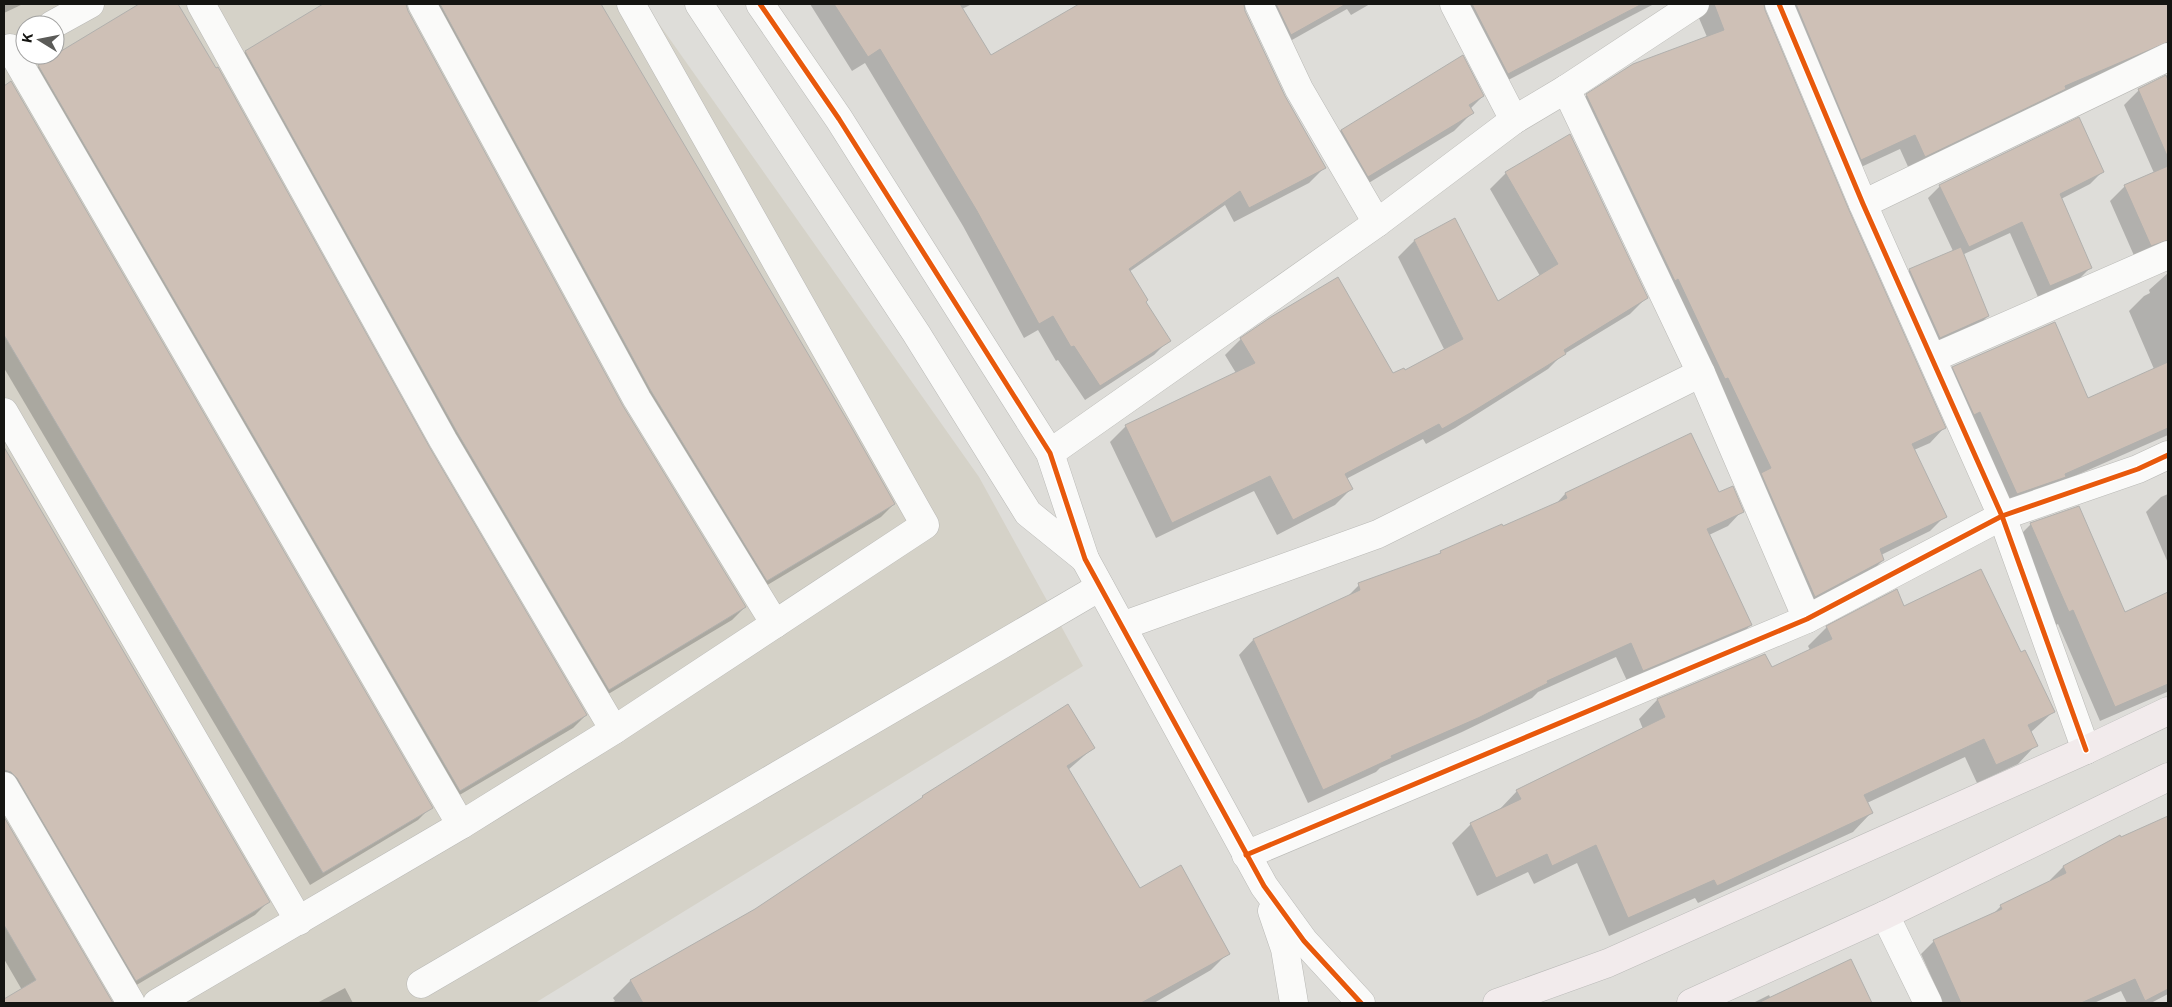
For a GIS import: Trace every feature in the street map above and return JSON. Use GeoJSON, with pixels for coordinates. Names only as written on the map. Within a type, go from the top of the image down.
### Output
{"type":"FeatureCollection","features":[{"type":"Feature","properties":{"kind":"main road"},"geometry":{"type":"LineString","coordinates":[[1497,1003],[1608,963],[2086,750],[2168,711]]}},
{"type":"Feature","properties":{"kind":"main road"},"geometry":{"type":"LineString","coordinates":[[1691,1003],[1885,915],[2168,777]]}},
{"type":"Feature","properties":{"kind":"street"},"geometry":{"type":"LineString","coordinates":[[65,18],[90,4]]}},
{"type":"Feature","properties":{"kind":"street"},"geometry":{"type":"LineString","coordinates":[[201,4],[442,440],[614,730]]}},
{"type":"Feature","properties":{"kind":"street"},"geometry":{"type":"LineString","coordinates":[[422,4],[637,399],[775,624]]}},
{"type":"Feature","properties":{"kind":"street"},"geometry":{"type":"LineString","coordinates":[[157,1003],[461,825],[614,730],[925,525],[631,4]]}},
{"type":"Feature","properties":{"kind":"street"},"geometry":{"type":"LineString","coordinates":[[699,4],[916,333],[1028,513],[1085,559]]}},
{"type":"Feature","properties":{"kind":"street"},"geometry":{"type":"LineString","coordinates":[[760,4],[839,118],[1050,453],[1085,559],[1264,886],[1304,941],[1361,1003]]}},
{"type":"Feature","properties":{"kind":"street"},"geometry":{"type":"LineString","coordinates":[[1259,4],[1300,89],[1377,223]]}},
{"type":"Feature","properties":{"kind":"street"},"geometry":{"type":"LineString","coordinates":[[1454,4],[1514,120]]}},
{"type":"Feature","properties":{"kind":"street"},"geometry":{"type":"LineString","coordinates":[[1050,453],[1377,223],[1514,120],[1566,89],[1695,4]]}},
{"type":"Feature","properties":{"kind":"street"},"geometry":{"type":"LineString","coordinates":[[1779,4],[1863,204],[2002,516],[2086,750]]}},
{"type":"Feature","properties":{"kind":"street"},"geometry":{"type":"LineString","coordinates":[[13,47],[461,825]]}},
{"type":"Feature","properties":{"kind":"street"},"geometry":{"type":"LineString","coordinates":[[1863,204],[2168,57]]}},
{"type":"Feature","properties":{"kind":"street"},"geometry":{"type":"LineString","coordinates":[[1566,89],[1701,373],[1806,619]]}},
{"type":"Feature","properties":{"kind":"street"},"geometry":{"type":"LineString","coordinates":[[1933,358],[2168,254]]}},
{"type":"Feature","properties":{"kind":"street"},"geometry":{"type":"LineString","coordinates":[[1122,626],[1378,534],[1701,373]]}},
{"type":"Feature","properties":{"kind":"street"},"geometry":{"type":"LineString","coordinates":[[4,412],[299,921]]}},
{"type":"Feature","properties":{"kind":"street"},"geometry":{"type":"LineString","coordinates":[[1246,855],[1806,619],[2002,516],[2138,469],[2168,455]]}},
{"type":"Feature","properties":{"kind":"street"},"geometry":{"type":"LineString","coordinates":[[420,984],[1100,587]]}},
{"type":"Feature","properties":{"kind":"street"},"geometry":{"type":"LineString","coordinates":[[4,786],[131,1003]]}},
{"type":"Feature","properties":{"kind":"street"},"geometry":{"type":"LineString","coordinates":[[1264,886],[1285,949],[1294,1003]]}},
{"type":"Feature","properties":{"kind":"street"},"geometry":{"type":"LineString","coordinates":[[1885,915],[1928,1003]]}},
{"type":"Feature","properties":{"kind":"shaded area"},"geometry":{"type":"Polygon","coordinates":[[[4,4],[645,4],[979,477],[1083,666],[535,1003],[4,1003],[4,4]]]}},
{"type":"Feature","properties":{"kind":"building"},"geometry":{"type":"Polygon","coordinates":[[[139,4],[178,4],[216,68],[218,67],[430,448],[587,715],[460,791],[38,65],[65,65],[65,49],[139,4]]]}},
{"type":"Feature","properties":{"kind":"building"},"geometry":{"type":"Polygon","coordinates":[[[323,4],[406,4],[408,11],[623,406],[746,607],[609,690],[457,432],[245,51],[323,4]]]}},
{"type":"Feature","properties":{"kind":"building"},"geometry":{"type":"Polygon","coordinates":[[[440,4],[601,4],[895,504],[767,581],[651,391],[440,4]]]}},
{"type":"Feature","properties":{"kind":"building"},"geometry":{"type":"Polygon","coordinates":[[[834,4],[960,4],[991,55],[1079,4],[1244,4],[1245,11],[1285,96],[1326,168],[1249,208],[1240,191],[1129,269],[1148,300],[1146,302],[1171,341],[1100,386],[1074,346],[1071,347],[1053,316],[1039,324],[977,211],[880,49],[868,57],[834,4]]]}},
{"type":"Feature","properties":{"kind":"building"},"geometry":{"type":"Polygon","coordinates":[[[1276,4],[1346,4],[1291,35],[1276,4]]]}},
{"type":"Feature","properties":{"kind":"building"},"geometry":{"type":"Polygon","coordinates":[[[1472,4],[1642,4],[1508,74],[1472,4]]]}},
{"type":"Feature","properties":{"kind":"building"},"geometry":{"type":"Polygon","coordinates":[[[1714,4],[1764,4],[1849,210],[1946,428],[1912,444],[1947,517],[1880,549],[1884,560],[1815,597],[1761,473],[1771,468],[1728,378],[1725,379],[1678,279],[1675,281],[1586,94],[1633,64],[1724,30],[1714,4]]]}},
{"type":"Feature","properties":{"kind":"building"},"geometry":{"type":"Polygon","coordinates":[[[1796,4],[2168,4],[2168,42],[2065,86],[2066,89],[1925,157],[1915,135],[1861,160],[1796,4]]]}},
{"type":"Feature","properties":{"kind":"building"},"geometry":{"type":"Polygon","coordinates":[[[1463,55],[1484,96],[1469,105],[1474,113],[1368,177],[1341,130],[1463,55]]]}},
{"type":"Feature","properties":{"kind":"building"},"geometry":{"type":"Polygon","coordinates":[[[2166,75],[2168,80],[2168,158],[2138,89],[2166,75]]]}},
{"type":"Feature","properties":{"kind":"building"},"geometry":{"type":"Polygon","coordinates":[[[11,81],[433,808],[323,873],[4,335],[4,86],[11,81]]]}},
{"type":"Feature","properties":{"kind":"building"},"geometry":{"type":"Polygon","coordinates":[[[2079,117],[2104,172],[2060,194],[2092,268],[2050,286],[2022,222],[1969,247],[1939,185],[2079,117]]]}},
{"type":"Feature","properties":{"kind":"building"},"geometry":{"type":"Polygon","coordinates":[[[1570,134],[1648,298],[1564,350],[1566,354],[1472,412],[1442,429],[1439,424],[1345,474],[1353,489],[1293,520],[1270,476],[1172,523],[1125,425],[1255,363],[1240,338],[1338,277],[1393,373],[1404,368],[1405,370],[1463,339],[1414,240],[1455,218],[1498,301],[1558,264],[1505,172],[1570,134]]]}},
{"type":"Feature","properties":{"kind":"building"},"geometry":{"type":"Polygon","coordinates":[[[2168,166],[2168,240],[2151,246],[2124,185],[2168,166]]]}},
{"type":"Feature","properties":{"kind":"building"},"geometry":{"type":"Polygon","coordinates":[[[1961,247],[1989,316],[1940,338],[1909,269],[1961,247]]]}},
{"type":"Feature","properties":{"kind":"building"},"geometry":{"type":"Polygon","coordinates":[[[2055,322],[2088,398],[2168,362],[2168,428],[2065,474],[2066,477],[2017,494],[1980,412],[1974,415],[1952,367],[2055,322]]]}},
{"type":"Feature","properties":{"kind":"building"},"geometry":{"type":"Polygon","coordinates":[[[1691,433],[1719,492],[1733,486],[1744,512],[1707,529],[1752,625],[1643,671],[1631,643],[1547,681],[1548,683],[1478,718],[1391,756],[1392,758],[1323,790],[1253,639],[1360,590],[1358,583],[1441,553],[1440,551],[1567,498],[1565,493],[1691,433]]]}},
{"type":"Feature","properties":{"kind":"building"},"geometry":{"type":"Polygon","coordinates":[[[4,447],[270,902],[136,981],[17,778],[11,772],[4,770],[4,447]]]}},
{"type":"Feature","properties":{"kind":"building"},"geometry":{"type":"Polygon","coordinates":[[[2079,506],[2125,612],[2168,592],[2168,684],[2115,707],[2073,610],[2069,612],[2030,523],[2079,506]]]}},
{"type":"Feature","properties":{"kind":"building"},"geometry":{"type":"Polygon","coordinates":[[[1981,569],[2021,652],[2025,650],[2055,712],[2028,725],[2038,746],[1996,765],[1984,739],[1864,795],[1873,813],[1717,886],[1714,880],[1628,918],[1596,845],[1552,866],[1547,854],[1496,878],[1470,823],[1521,799],[1516,790],[1665,717],[1657,699],[1765,654],[1772,667],[1832,639],[1826,626],[1897,589],[1904,606],[1981,569]]]}},
{"type":"Feature","properties":{"kind":"building"},"geometry":{"type":"Polygon","coordinates":[[[1068,704],[1095,748],[1067,766],[1140,888],[1181,865],[1230,954],[1141,1003],[643,1003],[630,980],[755,909],[922,796],[1068,704]]]}},
{"type":"Feature","properties":{"kind":"building"},"geometry":{"type":"Polygon","coordinates":[[[2168,816],[2168,989],[2145,1001],[2135,979],[2081,1003],[1961,1003],[1933,940],[2002,909],[2000,905],[2066,873],[2063,866],[2120,835],[2121,837],[2168,816]]]}},
{"type":"Feature","properties":{"kind":"building"},"geometry":{"type":"Polygon","coordinates":[[[4,817],[113,1003],[4,1003],[4,999],[36,980],[4,925],[4,817]]]}},
{"type":"Feature","properties":{"kind":"building"},"geometry":{"type":"Polygon","coordinates":[[[1851,959],[1872,1003],[1758,1003],[1851,959]]]}},
{"type":"Feature","properties":{"kind":"cycle path"},"geometry":{"type":"LineString","coordinates":[[760,4],[839,119],[1050,453],[1085,559],[1264,886],[1304,941],[1361,1003]]}},
{"type":"Feature","properties":{"kind":"cycle path"},"geometry":{"type":"LineString","coordinates":[[1779,4],[1863,204],[2002,516],[2086,750]]}},
{"type":"Feature","properties":{"kind":"cycle path"},"geometry":{"type":"LineString","coordinates":[[1246,855],[1807,619],[2002,516],[2138,469],[2168,455]]}}]}
